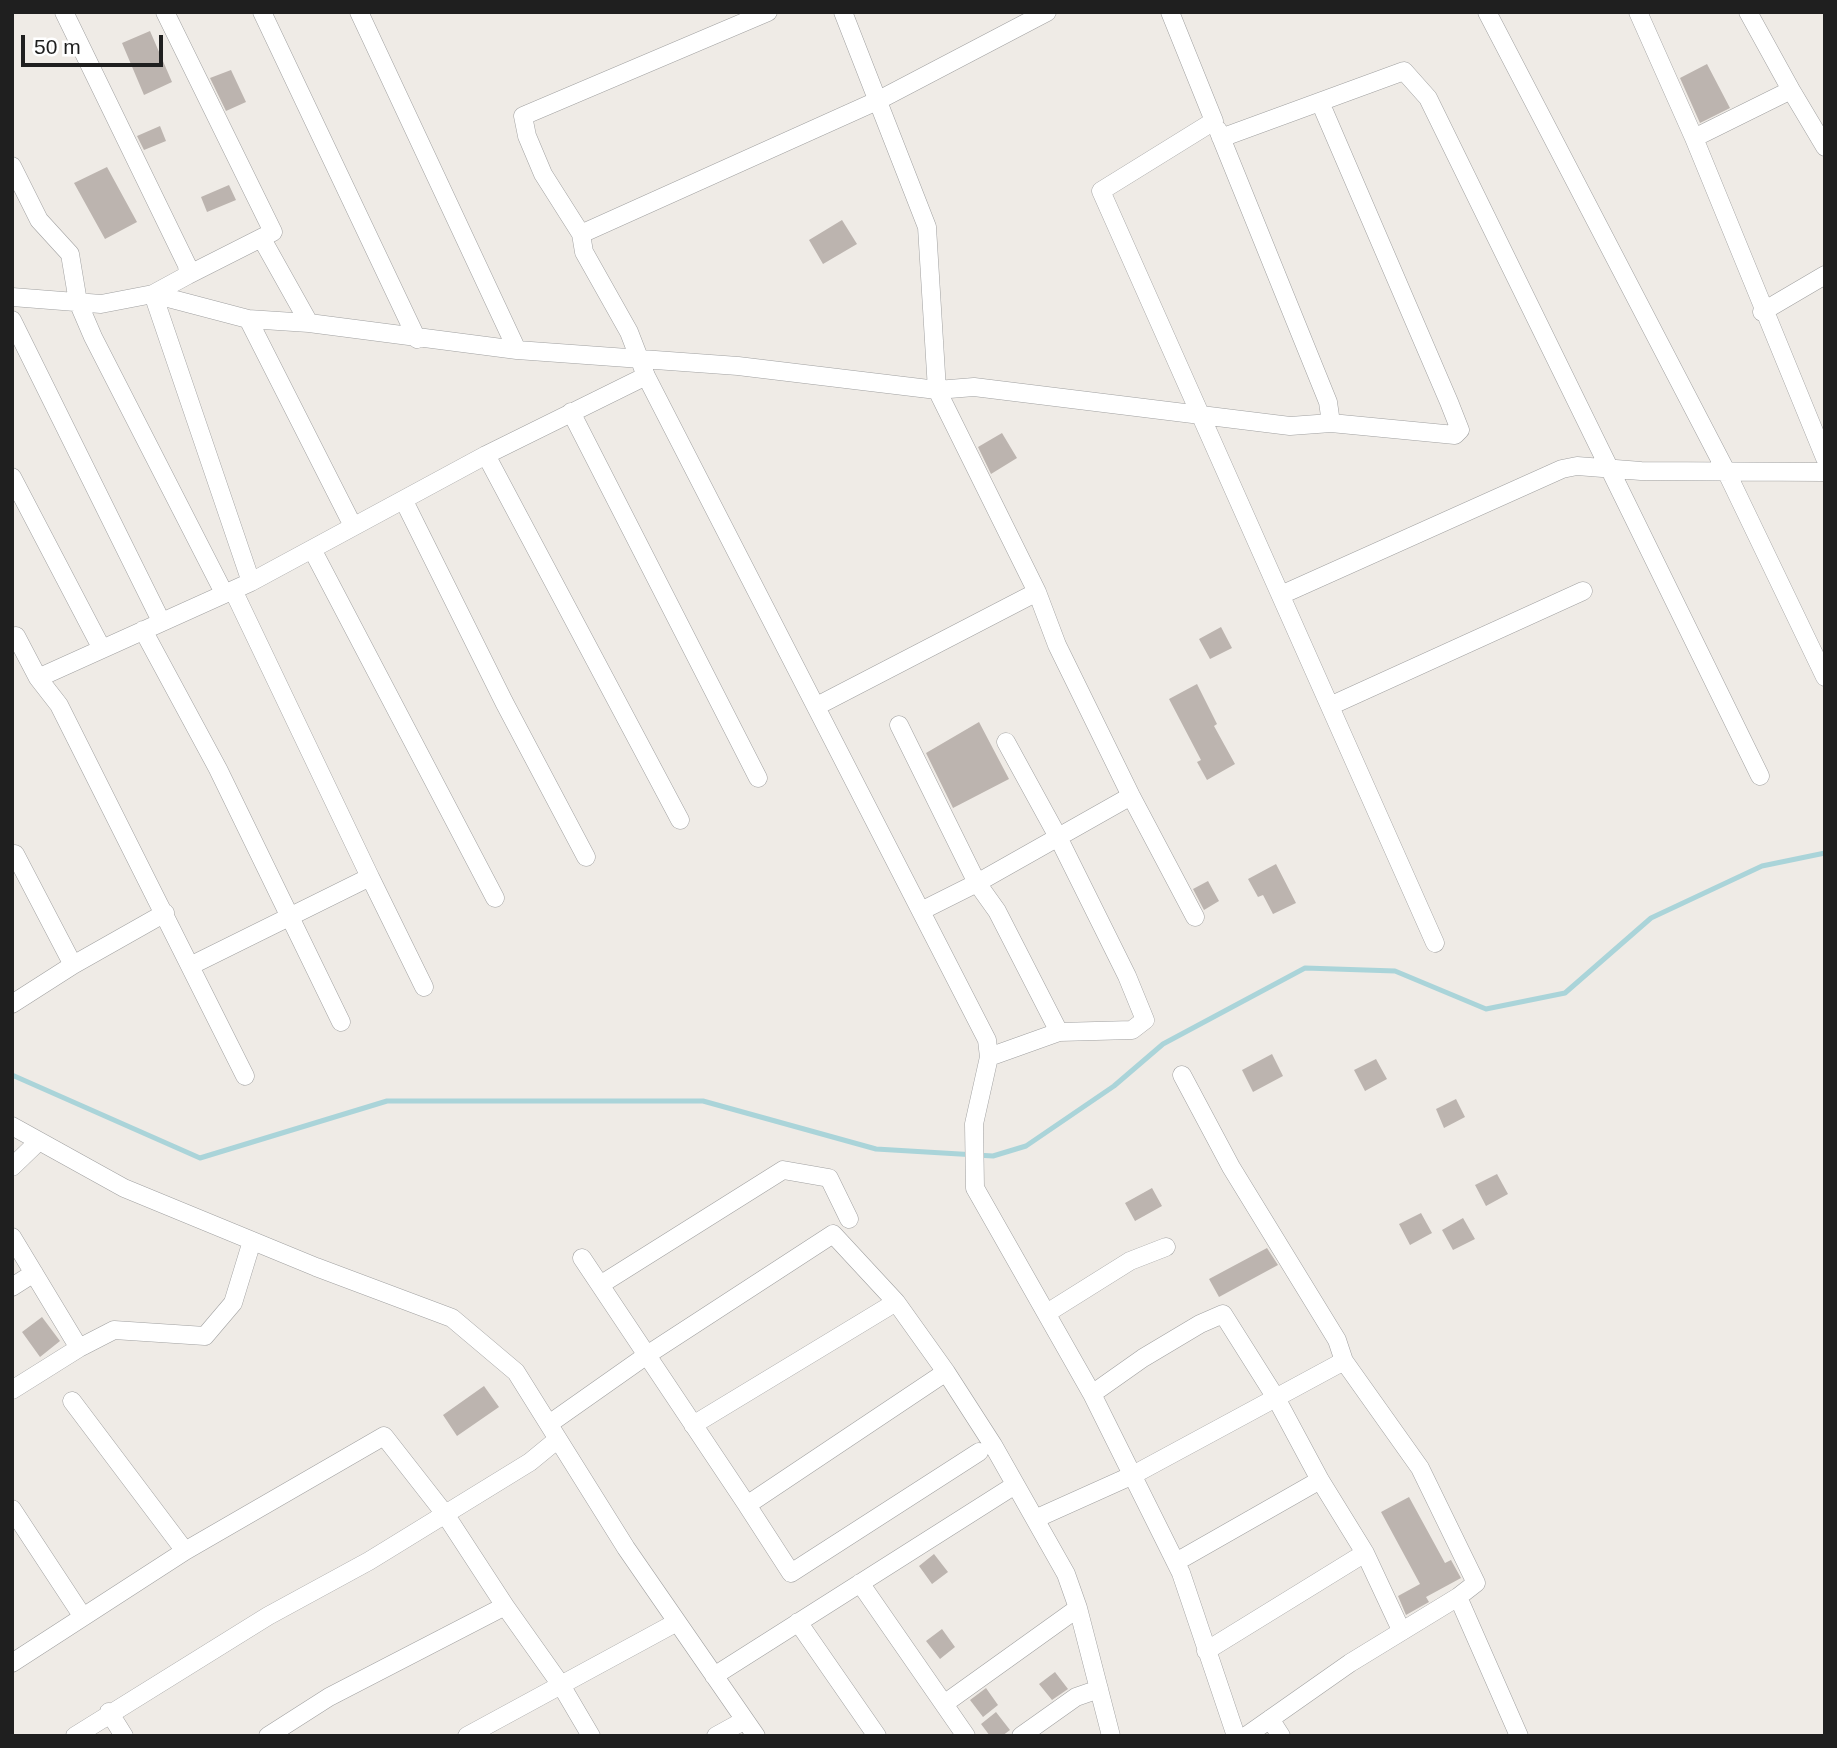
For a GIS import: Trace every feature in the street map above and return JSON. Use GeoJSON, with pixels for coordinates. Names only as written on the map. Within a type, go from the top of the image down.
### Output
{"type":"FeatureCollection","features":[{"type":"Feature","properties":{"kind":"street"},"geometry":{"type":"LineString","coordinates":[[64,12],[187,265],[188,275]]}},
{"type":"Feature","properties":{"kind":"street"},"geometry":{"type":"LineString","coordinates":[[12,297],[101,303],[153,294],[272,232],[165,12]]}},
{"type":"Feature","properties":{"kind":"street"},"geometry":{"type":"LineString","coordinates":[[262,12],[417,340]]}},
{"type":"Feature","properties":{"kind":"street"},"geometry":{"type":"LineString","coordinates":[[359,12],[517,351]]}},
{"type":"Feature","properties":{"kind":"street"},"geometry":{"type":"LineString","coordinates":[[768,12],[523,116],[527,136],[543,174],[581,234],[584,252],[629,332],[643,368],[987,1040],[989,1057],[974,1124],[975,1188],[1092,1394],[1176,1562],[1236,1736]]}},
{"type":"Feature","properties":{"kind":"street"},"geometry":{"type":"LineString","coordinates":[[843,12],[927,227],[937,390],[1037,592],[1057,645],[1131,796],[1195,917]]}},
{"type":"Feature","properties":{"kind":"street"},"geometry":{"type":"LineString","coordinates":[[581,234],[879,100],[1047,12]]}},
{"type":"Feature","properties":{"kind":"street"},"geometry":{"type":"LineString","coordinates":[[1170,12],[1328,402],[1331,423]]}},
{"type":"Feature","properties":{"kind":"street"},"geometry":{"type":"LineString","coordinates":[[1488,12],[1617,267],[1726,471],[1825,677]]}},
{"type":"Feature","properties":{"kind":"street"},"geometry":{"type":"LineString","coordinates":[[1638,12],[1694,138],[1762,312],[1825,458]]}},
{"type":"Feature","properties":{"kind":"street"},"geometry":{"type":"LineString","coordinates":[[1748,12],[1825,147]]}},
{"type":"Feature","properties":{"kind":"street"},"geometry":{"type":"LineString","coordinates":[[1221,138],[1404,71],[1428,98],[1760,776]]}},
{"type":"Feature","properties":{"kind":"street"},"geometry":{"type":"LineString","coordinates":[[1694,138],[1791,90]]}},
{"type":"Feature","properties":{"kind":"street"},"geometry":{"type":"LineString","coordinates":[[153,294],[248,319],[309,323],[417,340],[643,368],[738,366],[937,390],[974,387],[1290,426],[1331,423],[1455,435],[1460,429],[1320,102]]}},
{"type":"Feature","properties":{"kind":"street"},"geometry":{"type":"LineString","coordinates":[[1214,121],[1101,191],[1435,943]]}},
{"type":"Feature","properties":{"kind":"street"},"geometry":{"type":"LineString","coordinates":[[12,166],[39,220],[70,254],[78,302],[93,337],[228,592],[424,987]]}},
{"type":"Feature","properties":{"kind":"street"},"geometry":{"type":"LineString","coordinates":[[261,239],[309,323]]}},
{"type":"Feature","properties":{"kind":"street"},"geometry":{"type":"LineString","coordinates":[[1762,312],[1825,275]]}},
{"type":"Feature","properties":{"kind":"street"},"geometry":{"type":"LineString","coordinates":[[153,294],[251,582]]}},
{"type":"Feature","properties":{"kind":"street"},"geometry":{"type":"LineString","coordinates":[[248,319],[353,526]]}},
{"type":"Feature","properties":{"kind":"street"},"geometry":{"type":"LineString","coordinates":[[12,320],[161,621]]}},
{"type":"Feature","properties":{"kind":"street"},"geometry":{"type":"LineString","coordinates":[[38,678],[251,582],[313,551],[353,526],[570,412],[643,368]]}},
{"type":"Feature","properties":{"kind":"street"},"geometry":{"type":"LineString","coordinates":[[570,412],[758,778]]}},
{"type":"Feature","properties":{"kind":"street"},"geometry":{"type":"LineString","coordinates":[[486,455],[680,820]]}},
{"type":"Feature","properties":{"kind":"street"},"geometry":{"type":"LineString","coordinates":[[1281,595],[1562,469],[1577,466],[1825,472]]}},
{"type":"Feature","properties":{"kind":"street"},"geometry":{"type":"LineString","coordinates":[[12,477],[102,649]]}},
{"type":"Feature","properties":{"kind":"street"},"geometry":{"type":"LineString","coordinates":[[404,501],[504,702],[586,857]]}},
{"type":"Feature","properties":{"kind":"street"},"geometry":{"type":"LineString","coordinates":[[313,551],[495,898]]}},
{"type":"Feature","properties":{"kind":"street"},"geometry":{"type":"LineString","coordinates":[[1330,706],[1583,591]]}},
{"type":"Feature","properties":{"kind":"street"},"geometry":{"type":"LineString","coordinates":[[817,706],[1037,592]]}},
{"type":"Feature","properties":{"kind":"street"},"geometry":{"type":"LineString","coordinates":[[143,630],[218,769],[341,1022]]}},
{"type":"Feature","properties":{"kind":"street"},"geometry":{"type":"LineString","coordinates":[[14,634],[38,678],[59,705],[192,965],[245,1076]]}},
{"type":"Feature","properties":{"kind":"street"},"geometry":{"type":"LineString","coordinates":[[899,725],[977,883],[998,911],[1059,1032]]}},
{"type":"Feature","properties":{"kind":"street"},"geometry":{"type":"LineString","coordinates":[[989,1057],[1059,1032],[1132,1030],[1145,1020],[1127,976],[1058,837],[1006,742]]}},
{"type":"Feature","properties":{"kind":"street"},"geometry":{"type":"LineString","coordinates":[[921,911],[977,883],[1131,796]]}},
{"type":"Feature","properties":{"kind":"street"},"geometry":{"type":"LineString","coordinates":[[13,853],[73,965]]}},
{"type":"Feature","properties":{"kind":"street"},"geometry":{"type":"LineString","coordinates":[[192,965],[370,877]]}},
{"type":"Feature","properties":{"kind":"street"},"geometry":{"type":"LineString","coordinates":[[14,999],[165,913]]}},
{"type":"Feature","properties":{"kind":"street"},"geometry":{"type":"LineString","coordinates":[[1182,1075],[1231,1167],[1337,1340],[1344,1361],[1420,1468],[1476,1583],[1458,1597],[1401,1630],[1246,1736]]}},
{"type":"Feature","properties":{"kind":"street"},"geometry":{"type":"LineString","coordinates":[[12,1126],[124,1188],[252,1241],[452,1318],[516,1373],[677,1622],[755,1736]]}},
{"type":"Feature","properties":{"kind":"street"},"geometry":{"type":"LineString","coordinates":[[12,1167],[39,1141]]}},
{"type":"Feature","properties":{"kind":"street"},"geometry":{"type":"LineString","coordinates":[[600,1285],[783,1170],[829,1178],[849,1219]]}},
{"type":"Feature","properties":{"kind":"street"},"geometry":{"type":"LineString","coordinates":[[75,1736],[109,1712],[530,1462],[553,1432],[647,1356],[833,1234],[896,1302],[946,1371],[1066,1574],[1078,1608],[1111,1736]]}},
{"type":"Feature","properties":{"kind":"street"},"geometry":{"type":"LineString","coordinates":[[12,1237],[79,1348]]}},
{"type":"Feature","properties":{"kind":"street"},"geometry":{"type":"LineString","coordinates":[[12,1390],[79,1348],[114,1330],[205,1336],[233,1303],[252,1241]]}},
{"type":"Feature","properties":{"kind":"street"},"geometry":{"type":"LineString","coordinates":[[1047,1313],[1130,1261],[1166,1247]]}},
{"type":"Feature","properties":{"kind":"street"},"geometry":{"type":"LineString","coordinates":[[582,1258],[791,1573],[979,1452]]}},
{"type":"Feature","properties":{"kind":"street"},"geometry":{"type":"LineString","coordinates":[[12,1287],[34,1273]]}},
{"type":"Feature","properties":{"kind":"street"},"geometry":{"type":"LineString","coordinates":[[693,1425],[896,1302]]}},
{"type":"Feature","properties":{"kind":"street"},"geometry":{"type":"LineString","coordinates":[[1092,1394],[1143,1358],[1220,1314],[1276,1398],[1320,1480],[1364,1553],[1401,1630]]}},
{"type":"Feature","properties":{"kind":"street"},"geometry":{"type":"LineString","coordinates":[[1035,1520],[1133,1475],[1344,1361]]}},
{"type":"Feature","properties":{"kind":"street"},"geometry":{"type":"LineString","coordinates":[[747,1505],[946,1371]]}},
{"type":"Feature","properties":{"kind":"street"},"geometry":{"type":"LineString","coordinates":[[72,1401],[185,1551]]}},
{"type":"Feature","properties":{"kind":"street"},"geometry":{"type":"LineString","coordinates":[[12,1663],[185,1551],[384,1436],[445,1514],[561,1685],[591,1736]]}},
{"type":"Feature","properties":{"kind":"street"},"geometry":{"type":"LineString","coordinates":[[1176,1562],[1320,1480]]}},
{"type":"Feature","properties":{"kind":"street"},"geometry":{"type":"LineString","coordinates":[[714,1676],[1014,1485]]}},
{"type":"Feature","properties":{"kind":"street"},"geometry":{"type":"LineString","coordinates":[[12,1509],[83,1617]]}},
{"type":"Feature","properties":{"kind":"street"},"geometry":{"type":"LineString","coordinates":[[1206,1651],[1364,1553]]}},
{"type":"Feature","properties":{"kind":"street"},"geometry":{"type":"LineString","coordinates":[[860,1583],[965,1736]]}},
{"type":"Feature","properties":{"kind":"street"},"geometry":{"type":"LineString","coordinates":[[1458,1597],[1519,1736]]}},
{"type":"Feature","properties":{"kind":"street"},"geometry":{"type":"LineString","coordinates":[[273,1735],[329,1698],[505,1606]]}},
{"type":"Feature","properties":{"kind":"street"},"geometry":{"type":"LineString","coordinates":[[944,1704],[1078,1608]]}},
{"type":"Feature","properties":{"kind":"street"},"geometry":{"type":"LineString","coordinates":[[467,1736],[677,1622]]}},
{"type":"Feature","properties":{"kind":"street"},"geometry":{"type":"LineString","coordinates":[[798,1622],[877,1736]]}},
{"type":"Feature","properties":{"kind":"street"},"geometry":{"type":"LineString","coordinates":[[1021,1736],[1076,1697],[1098,1689]]}},
{"type":"Feature","properties":{"kind":"street"},"geometry":{"type":"LineString","coordinates":[[109,1712],[124,1736]]}},
{"type":"Feature","properties":{"kind":"street"},"geometry":{"type":"LineString","coordinates":[[1270,1719],[1281,1736]]}},
{"type":"Feature","properties":{"kind":"street"},"geometry":{"type":"LineString","coordinates":[[716,1736],[745,1720]]}},
{"type":"Feature","properties":{"kind":"building"},"geometry":{"type":"Polygon","coordinates":[[[150,31],[172,82],[144,95],[122,43],[150,31]]]}},
{"type":"Feature","properties":{"kind":"building"},"geometry":{"type":"Polygon","coordinates":[[[1707,64],[1730,108],[1700,123],[1680,78],[1707,64]]]}},
{"type":"Feature","properties":{"kind":"building"},"geometry":{"type":"Polygon","coordinates":[[[231,70],[246,102],[226,111],[210,78],[231,70]]]}},
{"type":"Feature","properties":{"kind":"building"},"geometry":{"type":"Polygon","coordinates":[[[160,126],[166,141],[144,150],[137,136],[160,126]]]}},
{"type":"Feature","properties":{"kind":"building"},"geometry":{"type":"Polygon","coordinates":[[[107,167],[137,222],[105,239],[74,183],[107,167]]]}},
{"type":"Feature","properties":{"kind":"building"},"geometry":{"type":"Polygon","coordinates":[[[229,185],[236,200],[207,212],[201,197],[229,185]]]}},
{"type":"Feature","properties":{"kind":"building"},"geometry":{"type":"Polygon","coordinates":[[[842,220],[857,244],[823,264],[809,240],[842,220]]]}},
{"type":"Feature","properties":{"kind":"building"},"geometry":{"type":"Polygon","coordinates":[[[1002,433],[1017,458],[991,474],[978,447],[1002,433]]]}},
{"type":"Feature","properties":{"kind":"building"},"geometry":{"type":"Polygon","coordinates":[[[1221,627],[1232,648],[1210,659],[1199,639],[1221,627]]]}},
{"type":"Feature","properties":{"kind":"building"},"geometry":{"type":"Polygon","coordinates":[[[1197,684],[1217,724],[1214,726],[1235,764],[1207,780],[1197,762],[1201,760],[1169,699],[1197,684]]]}},
{"type":"Feature","properties":{"kind":"building"},"geometry":{"type":"Polygon","coordinates":[[[979,722],[1009,779],[953,808],[926,753],[979,722]]]}},
{"type":"Feature","properties":{"kind":"building"},"geometry":{"type":"Polygon","coordinates":[[[1276,864],[1296,903],[1273,914],[1263,895],[1258,897],[1248,879],[1276,864]]]}},
{"type":"Feature","properties":{"kind":"building"},"geometry":{"type":"Polygon","coordinates":[[[1208,881],[1219,901],[1204,910],[1193,889],[1208,881]]]}},
{"type":"Feature","properties":{"kind":"building"},"geometry":{"type":"Polygon","coordinates":[[[1272,1054],[1283,1076],[1253,1092],[1242,1070],[1272,1054]]]}},
{"type":"Feature","properties":{"kind":"building"},"geometry":{"type":"Polygon","coordinates":[[[1376,1059],[1387,1079],[1365,1091],[1354,1070],[1376,1059]]]}},
{"type":"Feature","properties":{"kind":"building"},"geometry":{"type":"Polygon","coordinates":[[[1456,1099],[1465,1117],[1444,1128],[1436,1109],[1456,1099]]]}},
{"type":"Feature","properties":{"kind":"building"},"geometry":{"type":"Polygon","coordinates":[[[1497,1174],[1508,1194],[1486,1206],[1475,1185],[1497,1174]]]}},
{"type":"Feature","properties":{"kind":"building"},"geometry":{"type":"Polygon","coordinates":[[[1152,1188],[1162,1206],[1135,1221],[1125,1203],[1152,1188]]]}},
{"type":"Feature","properties":{"kind":"building"},"geometry":{"type":"Polygon","coordinates":[[[1421,1213],[1432,1233],[1410,1245],[1399,1224],[1421,1213]]]}},
{"type":"Feature","properties":{"kind":"building"},"geometry":{"type":"Polygon","coordinates":[[[1463,1218],[1475,1239],[1453,1250],[1442,1230],[1463,1218]]]}},
{"type":"Feature","properties":{"kind":"building"},"geometry":{"type":"Polygon","coordinates":[[[1267,1248],[1278,1265],[1219,1297],[1209,1279],[1267,1248]]]}},
{"type":"Feature","properties":{"kind":"building"},"geometry":{"type":"Polygon","coordinates":[[[42,1317],[60,1341],[40,1357],[22,1332],[42,1317]]]}},
{"type":"Feature","properties":{"kind":"building"},"geometry":{"type":"Polygon","coordinates":[[[484,1386],[499,1407],[457,1436],[443,1415],[484,1386]]]}},
{"type":"Feature","properties":{"kind":"building"},"geometry":{"type":"Polygon","coordinates":[[[1409,1497],[1445,1563],[1451,1560],[1461,1578],[1426,1597],[1429,1602],[1406,1615],[1398,1596],[1420,1584],[1381,1512],[1409,1497]]]}},
{"type":"Feature","properties":{"kind":"building"},"geometry":{"type":"Polygon","coordinates":[[[934,1554],[948,1572],[932,1584],[919,1566],[934,1554]]]}},
{"type":"Feature","properties":{"kind":"building"},"geometry":{"type":"Polygon","coordinates":[[[942,1629],[955,1647],[940,1659],[926,1641],[942,1629]]]}},
{"type":"Feature","properties":{"kind":"building"},"geometry":{"type":"Polygon","coordinates":[[[1055,1672],[1068,1689],[1052,1700],[1039,1684],[1055,1672]]]}},
{"type":"Feature","properties":{"kind":"building"},"geometry":{"type":"Polygon","coordinates":[[[986,1688],[998,1705],[983,1717],[970,1700],[986,1688]]]}},
{"type":"Feature","properties":{"kind":"building"},"geometry":{"type":"Polygon","coordinates":[[[996,1712],[1010,1730],[1002,1736],[990,1736],[981,1724],[996,1712]]]}},
{"type":"Feature","properties":{"kind":"waterway"},"geometry":{"type":"LineString","coordinates":[[12,1075],[200,1158],[387,1101],[703,1101],[876,1149],[993,1156],[1026,1146],[1114,1086],[1163,1044],[1305,968],[1395,971],[1486,1009],[1565,993],[1651,918],[1762,866],[1825,853]]}}]}
